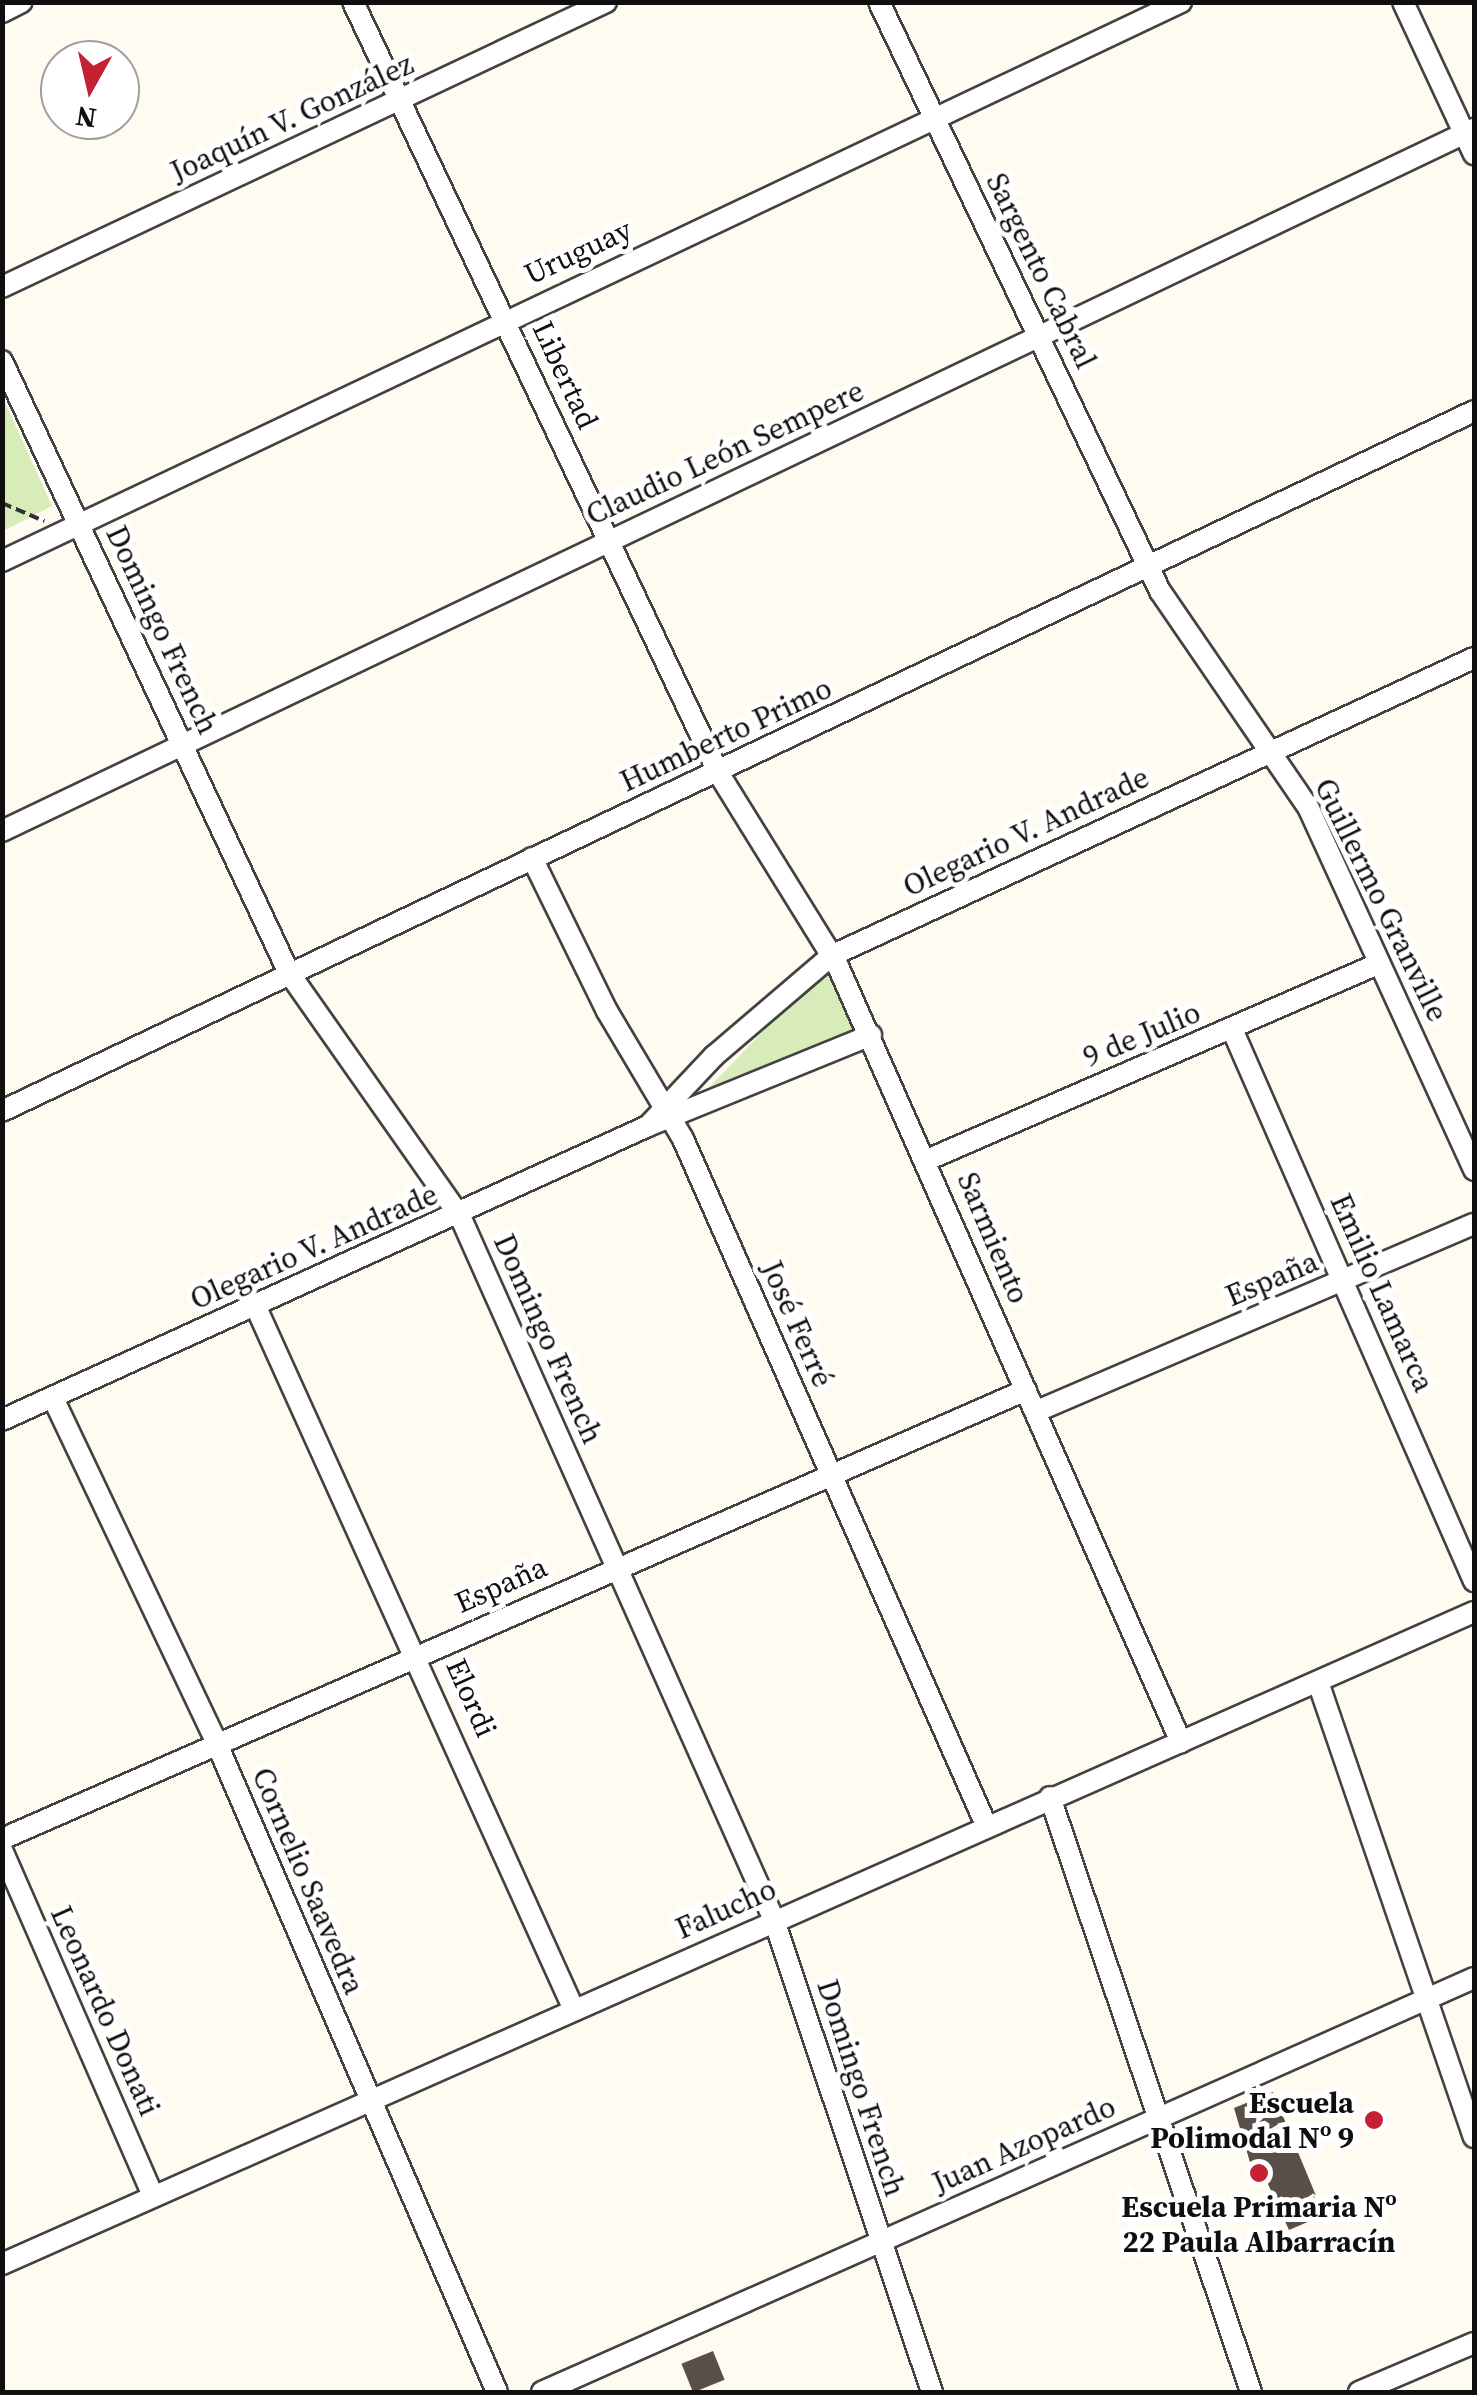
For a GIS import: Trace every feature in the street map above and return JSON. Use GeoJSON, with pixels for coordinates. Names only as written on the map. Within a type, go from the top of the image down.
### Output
{"type":"FeatureCollection","features":[{"type":"Feature","properties":{"kind":"street"},"geometry":{"type":"LineString","coordinates":[[2,12],[22,2]]}},
{"type":"Feature","properties":{"kind":"street","name":"Libertad"},"geometry":{"type":"LineString","coordinates":[[353,2],[719,774]]}},
{"type":"Feature","properties":{"kind":"street","name":"Joaquín V. González"},"geometry":{"type":"LineString","coordinates":[[2,287],[606,2]]}},
{"type":"Feature","properties":{"kind":"street","name":"Sargento Cabral"},"geometry":{"type":"LineString","coordinates":[[879,2],[1148,566]]}},
{"type":"Feature","properties":{"kind":"street","name":"Uruguay"},"geometry":{"type":"LineString","coordinates":[[2,561],[1181,2]]}},
{"type":"Feature","properties":{"kind":"street"},"geometry":{"type":"LineString","coordinates":[[1403,2],[1470,132],[1474,154]]}},
{"type":"Feature","properties":{"kind":"street","name":"Claudio León Sempere"},"geometry":{"type":"LineString","coordinates":[[2,832],[1470,132]]}},
{"type":"Feature","properties":{"kind":"street","name":"Domingo French"},"geometry":{"type":"LineString","coordinates":[[2,361],[73,527],[184,746],[289,973],[460,1216],[774,1920],[932,2392]]}},
{"type":"Feature","properties":{"kind":"street","name":"Humberto Primo"},"geometry":{"type":"LineString","coordinates":[[2,1111],[532,858],[719,774],[1474,410]]}},
{"type":"Feature","properties":{"kind":"street","name":"Guillermo Granville"},"geometry":{"type":"LineString","coordinates":[[1148,566],[1309,809],[1474,1170]]}},
{"type":"Feature","properties":{"kind":"street","name":"Olegario V. Andrade"},"geometry":{"type":"LineString","coordinates":[[2,1420],[460,1216],[648,1126],[668,1112],[831,956],[1474,658]]}},
{"type":"Feature","properties":{"kind":"street","name":"Sarmiento"},"geometry":{"type":"LineString","coordinates":[[719,774],[831,956],[870,1036],[1181,1742]]}},
{"type":"Feature","properties":{"kind":"street","name":"José Ferré"},"geometry":{"type":"LineString","coordinates":[[532,858],[607,1010],[668,1112],[986,1825]]}},
{"type":"Feature","properties":{"kind":"street","name":"9 de Julio"},"geometry":{"type":"LineString","coordinates":[[926,1160],[1379,964]]}},
{"type":"Feature","properties":{"kind":"street","name":"Emilio Lamarca"},"geometry":{"type":"LineString","coordinates":[[1232,1029],[1474,1581]]}},
{"type":"Feature","properties":{"kind":"street","name":"Olegario V. Andrade"},"geometry":{"type":"LineString","coordinates":[[668,1112],[870,1036]]}},
{"type":"Feature","properties":{"kind":"street","name":"España"},"geometry":{"type":"LineString","coordinates":[[1037,1411],[1474,1224]]}},
{"type":"Feature","properties":{"kind":"street","name":"Elordi"},"geometry":{"type":"LineString","coordinates":[[255,1305],[419,1654],[574,2010]]}},
{"type":"Feature","properties":{"kind":"street","name":"España"},"geometry":{"type":"LineString","coordinates":[[2,1839],[829,1471],[1026,1390]]}},
{"type":"Feature","properties":{"kind":"street","name":"Cornelio Saavedra"},"geometry":{"type":"LineString","coordinates":[[53,1398],[217,1744],[497,2392]]}},
{"type":"Feature","properties":{"kind":"street","name":"Falucho"},"geometry":{"type":"LineString","coordinates":[[2,2264],[1474,1612]]}},
{"type":"Feature","properties":{"kind":"street"},"geometry":{"type":"LineString","coordinates":[[1318,1682],[1474,2137]]}},
{"type":"Feature","properties":{"kind":"street"},"geometry":{"type":"LineString","coordinates":[[1050,1797],[1251,2392]]}},
{"type":"Feature","properties":{"kind":"street","name":"Leonardo Donati"},"geometry":{"type":"LineString","coordinates":[[2,1850],[153,2196]]}},
{"type":"Feature","properties":{"kind":"street","name":"Juan Azopardo"},"geometry":{"type":"LineString","coordinates":[[542,2392],[1474,1978]]}},
{"type":"Feature","properties":{"kind":"street"},"geometry":{"type":"LineString","coordinates":[[1359,2392],[1474,2343]]}},
{"type":"Feature","properties":{"kind":"path"},"geometry":{"type":"LineString","coordinates":[[2,504],[73,527]]}},
{"type":"Feature","properties":{"kind":"green space"},"geometry":{"type":"Polygon","coordinates":[[[3,398],[52,506],[2,531],[3,398]]]}},
{"type":"Feature","properties":{"kind":"green space"},"geometry":{"type":"Polygon","coordinates":[[[820,972],[833,973],[858,1029],[701,1096],[820,972]]]}},
{"type":"Feature","properties":{"kind":"building"},"geometry":{"type":"Polygon","coordinates":[[[1273,2092],[1324,2215],[1289,2230],[1267,2182],[1257,2186],[1234,2108],[1273,2092]]]}},
{"type":"Feature","properties":{"kind":"building"},"geometry":{"type":"Polygon","coordinates":[[[713,2351],[725,2380],[693,2392],[681,2364],[713,2351]]]}},
{"type":"Feature","properties":{"kind":"place","name":"Escuela Polimodal Nº 9"},"geometry":{"type":"Point","coordinates":[1374,2120]}},
{"type":"Feature","properties":{"kind":"place","name":"Escuela Primaria Nº 22 Paula Albarracín"},"geometry":{"type":"Point","coordinates":[1259,2173]}}]}
